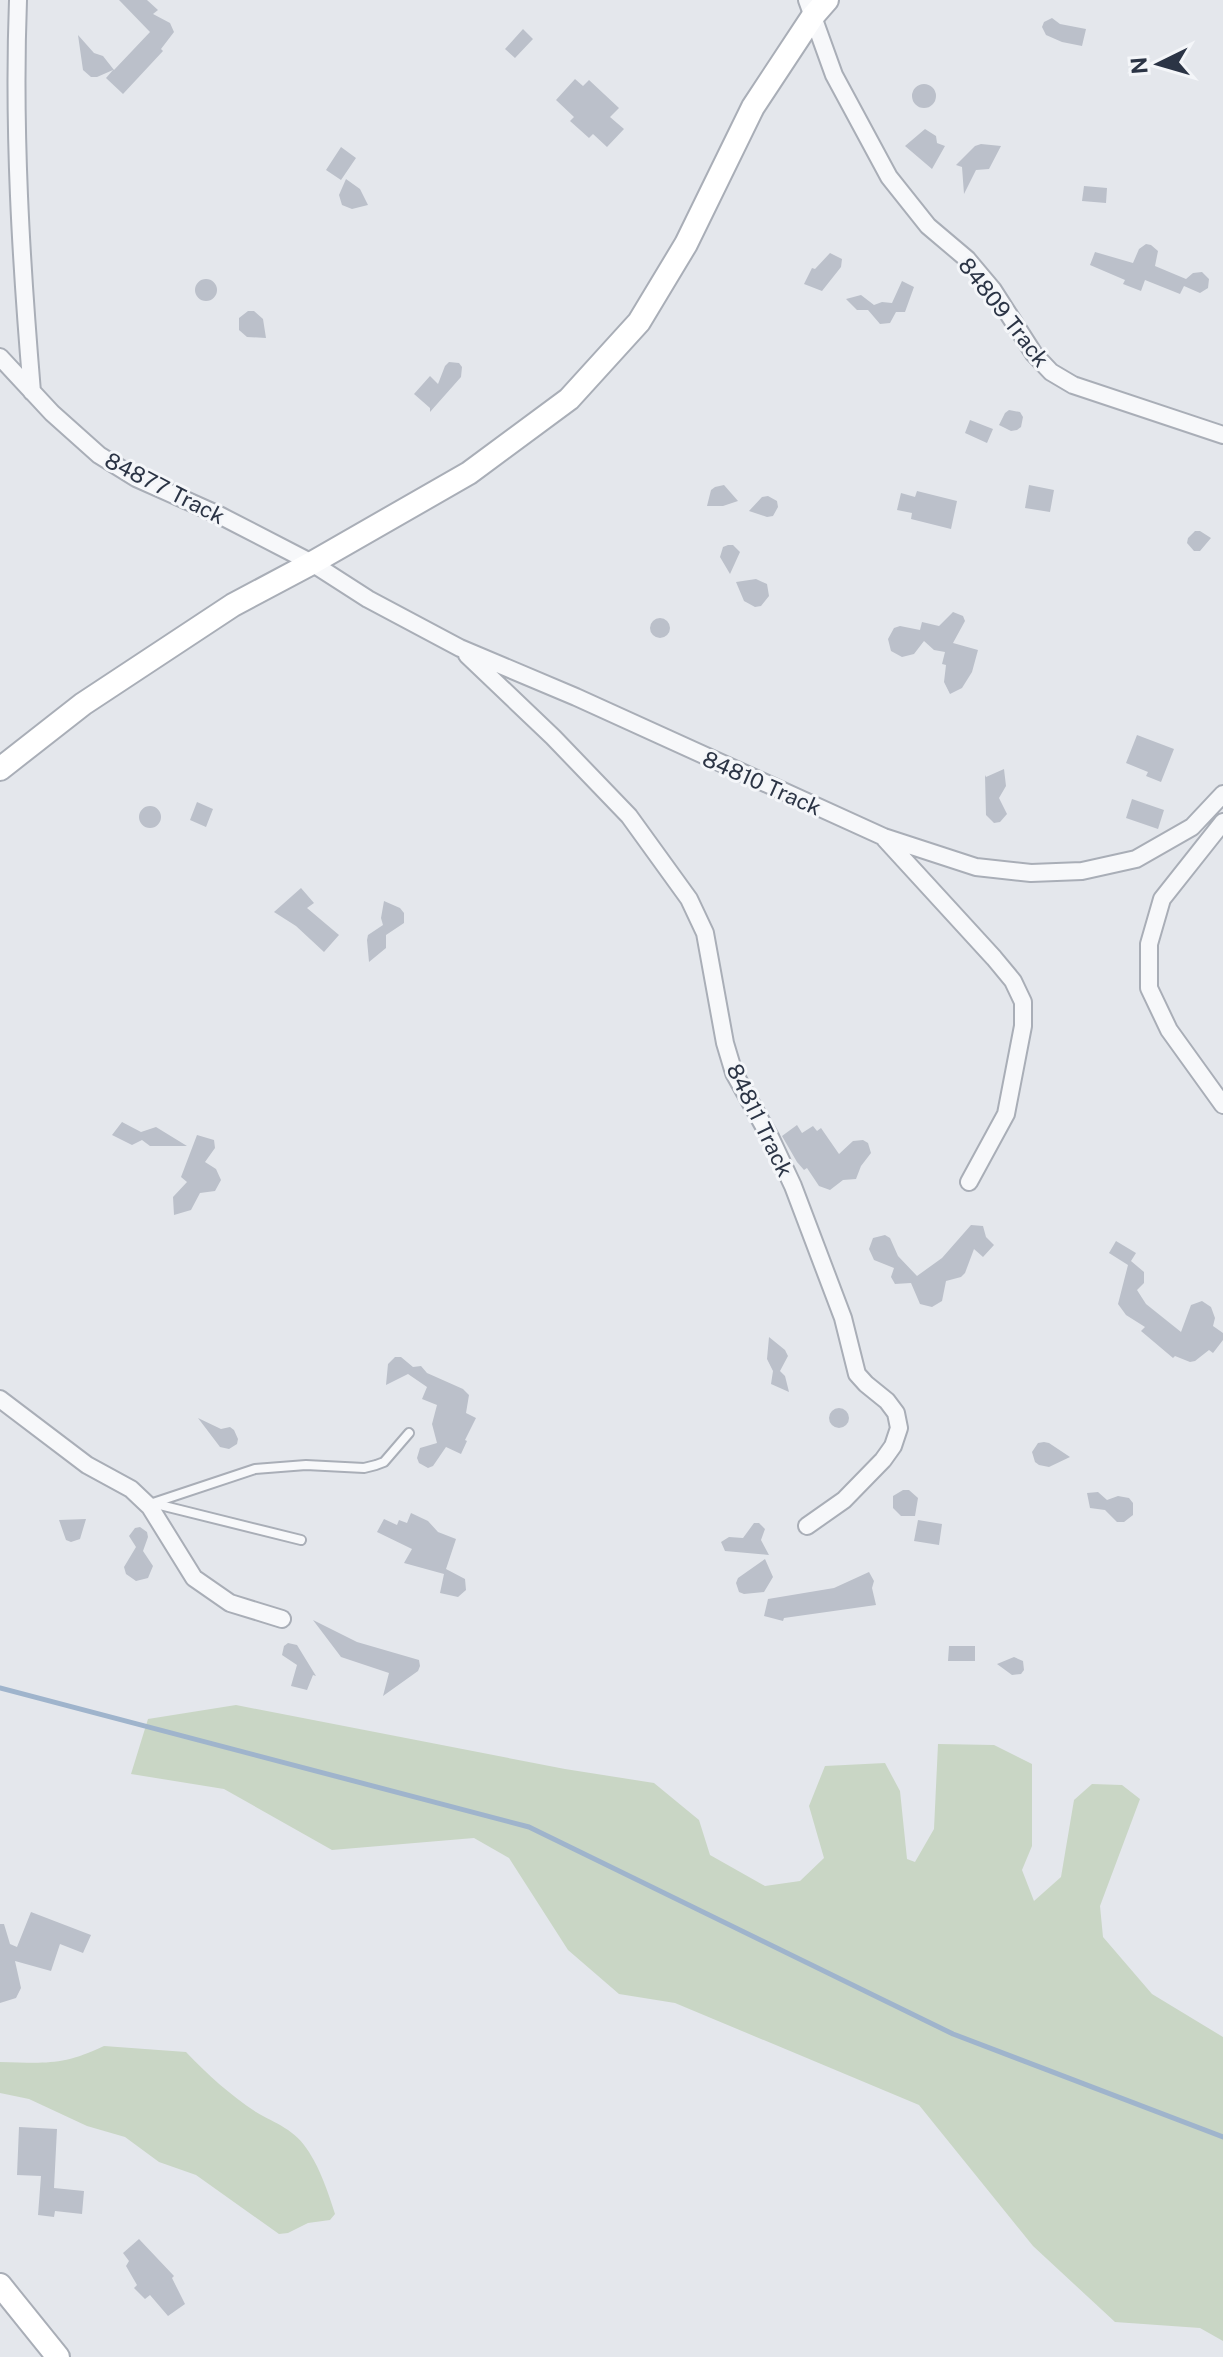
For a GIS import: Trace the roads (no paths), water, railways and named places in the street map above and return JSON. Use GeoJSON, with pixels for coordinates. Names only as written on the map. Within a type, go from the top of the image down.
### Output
{"type":"FeatureCollection","features":[{"type":"Feature","properties":{"kind":"street"},"geometry":{"type":"LineString","coordinates":[[18,0],[15,74],[17,161],[22,278],[32,392]]}},
{"type":"Feature","properties":{"kind":"street"},"geometry":{"type":"LineString","coordinates":[[0,769],[83,704],[233,605],[469,473],[569,399],[639,322],[686,244],[753,107],[816,5]]}},
{"type":"Feature","properties":{"kind":"street","name":"84809 Track"},"geometry":{"type":"LineString","coordinates":[[816,5],[834,75],[889,177],[928,226],[967,259],[993,290],[1034,354],[1051,372],[1073,385],[1223,435]]}},
{"type":"Feature","properties":{"kind":"street","name":"84877 Track"},"geometry":{"type":"LineString","coordinates":[[0,357],[99,455],[136,478],[221,516],[312,563]]}},
{"type":"Feature","properties":{"kind":"street","name":"84810 Track"},"geometry":{"type":"LineString","coordinates":[[312,563],[368,599],[460,648],[576,697],[884,837],[976,867],[1031,873],[1082,871],[1136,859],[1192,827],[1223,794]]}},
{"type":"Feature","properties":{"kind":"street","name":"84811 Track"},"geometry":{"type":"LineString","coordinates":[[460,648],[553,737],[629,816],[689,899],[705,933],[725,1043],[734,1073],[793,1186],[843,1318],[857,1374],[896,1413],[899,1428],[893,1446],[883,1460],[844,1500],[807,1526]]}},
{"type":"Feature","properties":{"kind":"street"},"geometry":{"type":"LineString","coordinates":[[1223,822],[1162,899],[1149,944],[1149,988],[1169,1030],[1223,1105]]}},
{"type":"Feature","properties":{"kind":"street"},"geometry":{"type":"LineString","coordinates":[[884,837],[994,958],[1013,981],[1023,1002],[1023,1026],[1006,1114],[969,1182]]}},
{"type":"Feature","properties":{"kind":"street"},"geometry":{"type":"LineString","coordinates":[[0,1399],[87,1465],[148,1502],[194,1578],[230,1603],[282,1619]]}},
{"type":"Feature","properties":{"kind":"street"},"geometry":{"type":"LineString","coordinates":[[0,2285],[58,2357]]}},
{"type":"Feature","properties":{"kind":"lane"},"geometry":{"type":"LineString","coordinates":[[148,1502],[255,1469],[306,1465],[364,1468],[376,1465],[384,1462],[409,1433]]}},
{"type":"Feature","properties":{"kind":"lane"},"geometry":{"type":"LineString","coordinates":[[148,1502],[301,1540]]}},
{"type":"Feature","properties":{"kind":"waterway"},"geometry":{"type":"LineString","coordinates":[[0,1688],[529,1827],[953,2034],[1223,2137]]}}]}
